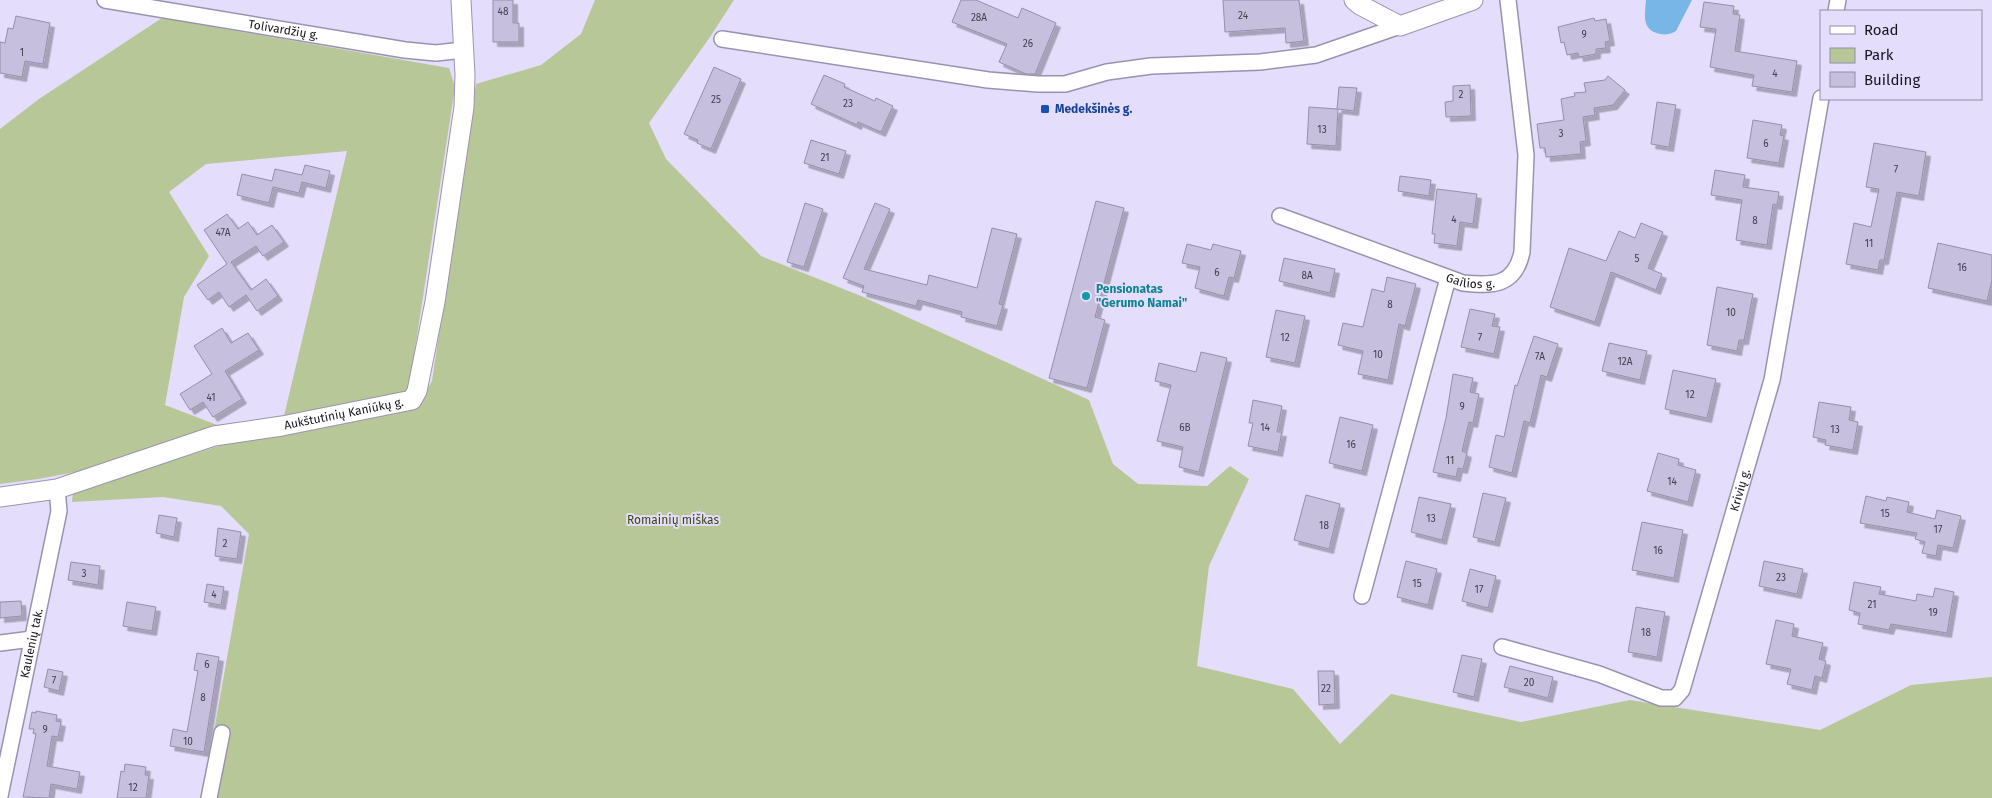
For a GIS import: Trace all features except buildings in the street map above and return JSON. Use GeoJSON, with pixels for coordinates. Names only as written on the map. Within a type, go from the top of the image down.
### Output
{"type":"FeatureCollection","features":[{"type":"Feature","properties":{"kind":"street","name":"Tolivardžių g."},"geometry":{"type":"LineString","coordinates":[[105,0],[404,50],[436,53],[463,50]]}},
{"type":"Feature","properties":{"kind":"street","name":"Aukštutinių Kaniūkų g."},"geometry":{"type":"LineString","coordinates":[[0,497],[57,489],[214,436],[282,426],[412,400],[417,391],[435,302],[464,107],[465,75],[461,0]]}},
{"type":"Feature","properties":{"kind":"street"},"geometry":{"type":"LineString","coordinates":[[1354,0],[1400,26]]}},
{"type":"Feature","properties":{"kind":"street"},"geometry":{"type":"LineString","coordinates":[[722,39],[988,80],[1064,84],[1107,72],[1151,66],[1260,62],[1316,55],[1473,0]]}},
{"type":"Feature","properties":{"kind":"street","name":"Gailios g."},"geometry":{"type":"LineString","coordinates":[[1362,596],[1448,278],[1463,283],[1495,284],[1509,278],[1520,266],[1526,155],[1508,0]]}},
{"type":"Feature","properties":{"kind":"street","name":"Krivių g."},"geometry":{"type":"LineString","coordinates":[[1502,646],[1599,674],[1660,698],[1675,698],[1682,690],[1772,380],[1821,100]]}},
{"type":"Feature","properties":{"kind":"street"},"geometry":{"type":"LineString","coordinates":[[1280,216],[1448,278]]}},
{"type":"Feature","properties":{"kind":"street","name":"Kaulenių tak."},"geometry":{"type":"LineString","coordinates":[[0,796],[59,511],[57,489]]}},
{"type":"Feature","properties":{"kind":"street"},"geometry":{"type":"LineString","coordinates":[[0,643],[32,639]]}},
{"type":"Feature","properties":{"kind":"street"},"geometry":{"type":"LineString","coordinates":[[209,798],[222,733]]}},
{"type":"Feature","properties":{"kind":"green space","name":"Romainių miškas"},"geometry":{"type":"Polygon","coordinates":[[[595,0],[734,0],[649,123],[666,159],[761,256],[861,296],[1089,400],[1113,464],[1138,484],[1207,486],[1230,466],[1249,479],[1209,566],[1197,666],[1293,689],[1340,744],[1391,694],[1521,722],[1630,700],[1820,730],[1911,685],[1992,677],[1992,798],[208,798],[214,731],[249,534],[221,506],[163,497],[72,502],[73,492],[222,445],[400,412],[421,401],[432,381],[476,84],[541,65],[581,34],[595,0]]]}},
{"type":"Feature","properties":{"kind":"green space"},"geometry":{"type":"Polygon","coordinates":[[[162,18],[449,68],[455,87],[410,382],[405,394],[284,416],[347,151],[206,164],[169,192],[209,256],[184,297],[165,405],[225,428],[81,471],[0,484],[0,129],[39,99],[162,18]]]}},
{"type":"Feature","properties":{"kind":"water"},"geometry":{"type":"Polygon","coordinates":[[[1646,0],[1692,0],[1676,31],[1670,34],[1660,34],[1650,29],[1645,21],[1646,0]]]}},
{"type":"Feature","properties":{"kind":"place","name":"Medekšinės g."},"geometry":{"type":"Point","coordinates":[1045,109]}},
{"type":"Feature","properties":{"kind":"place","name":"Pensionatas \"Gerumo Namai\""},"geometry":{"type":"Point","coordinates":[1086,296]}}]}
